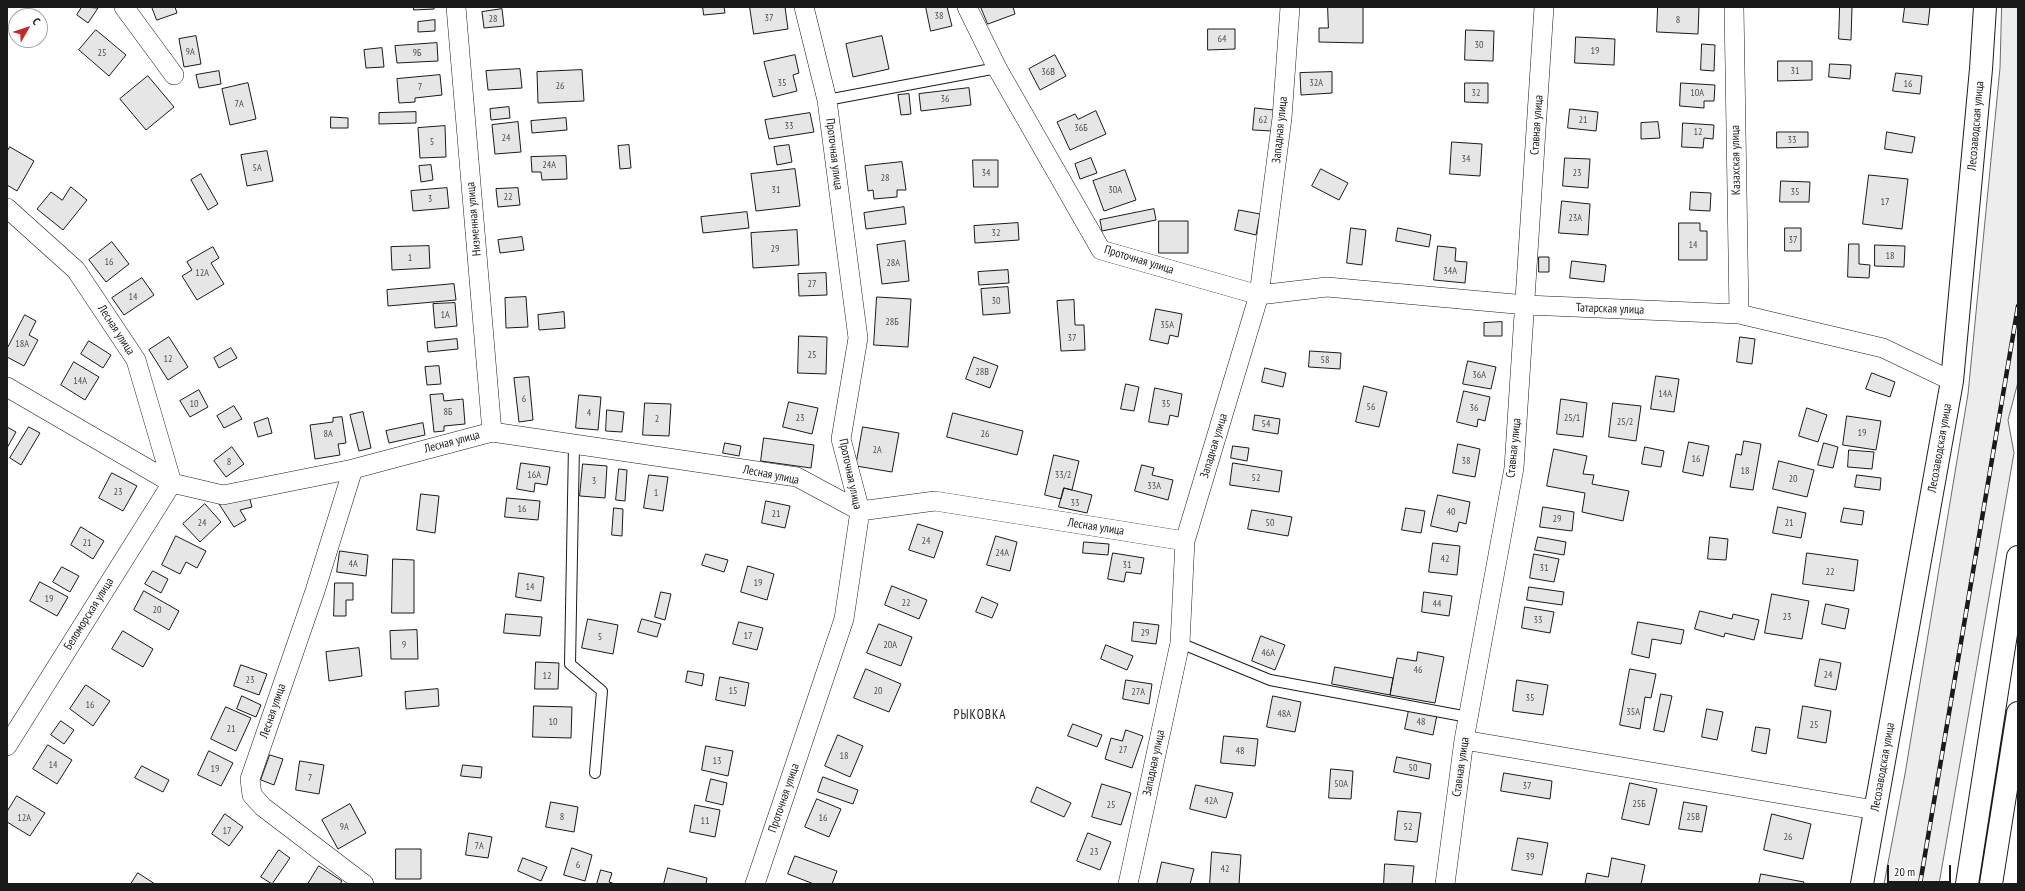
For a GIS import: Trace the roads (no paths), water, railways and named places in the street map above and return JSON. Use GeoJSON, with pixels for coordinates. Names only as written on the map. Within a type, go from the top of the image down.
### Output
{"type":"FeatureCollection","features":[{"type":"Feature","properties":{"kind":"street"},"geometry":{"type":"LineString","coordinates":[[124,7],[174,75]]}},
{"type":"Feature","properties":{"kind":"street","name":"Низменная улица"},"geometry":{"type":"LineString","coordinates":[[456,7],[492,432]]}},
{"type":"Feature","properties":{"kind":"street","name":"Проточная улица"},"geometry":{"type":"LineString","coordinates":[[755,884],[844,619],[860,511],[841,438],[858,338],[827,100],[804,7]]}},
{"type":"Feature","properties":{"kind":"street","name":"Проточная улица"},"geometry":{"type":"LineString","coordinates":[[967,7],[998,68],[1101,250],[1259,295]]}},
{"type":"Feature","properties":{"kind":"street","name":"Западная улица"},"geometry":{"type":"LineString","coordinates":[[1128,884],[1180,643],[1185,541],[1259,295],[1282,118],[1290,7]]}},
{"type":"Feature","properties":{"kind":"street","name":"Ставная улица"},"geometry":{"type":"LineString","coordinates":[[1445,884],[1464,740],[1514,468],[1526,305],[1544,7]]}},
{"type":"Feature","properties":{"kind":"street","name":"Казахская улица"},"geometry":{"type":"LineString","coordinates":[[1734,7],[1739,314]]}},
{"type":"Feature","properties":{"kind":"street","name":"Лесозаводская улица"},"geometry":{"type":"LineString","coordinates":[[1862,884],[1952,380],[1982,69],[1985,7]]}},
{"type":"Feature","properties":{"kind":"street","name":"Лесная улица"},"geometry":{"type":"LineString","coordinates":[[7,208],[76,270],[136,360],[172,483]]}},
{"type":"Feature","properties":{"kind":"street","name":"Татарская улица"},"geometry":{"type":"LineString","coordinates":[[1259,295],[1327,287],[1526,305],[1739,314],[1883,348],[1952,380]]}},
{"type":"Feature","properties":{"kind":"street","name":"Лесная улица"},"geometry":{"type":"LineString","coordinates":[[7,387],[172,483],[223,495],[353,468],[492,432],[797,477],[860,511],[936,501],[1185,541]]}},
{"type":"Feature","properties":{"kind":"street","name":"Лесная улица"},"geometry":{"type":"LineString","coordinates":[[353,468],[315,591],[250,779],[252,795],[263,807],[364,884]]}},
{"type":"Feature","properties":{"kind":"street","name":"Беломорская улица"},"geometry":{"type":"LineString","coordinates":[[7,746],[172,483]]}},
{"type":"Feature","properties":{"kind":"street"},"geometry":{"type":"LineString","coordinates":[[1967,884],[2018,556]]}},
{"type":"Feature","properties":{"kind":"street"},"geometry":{"type":"LineString","coordinates":[[1991,884],[2018,713]]}},
{"type":"Feature","properties":{"kind":"street"},"geometry":{"type":"LineString","coordinates":[[1464,740],[1875,810]]}},
{"type":"Feature","properties":{"kind":"lane"},"geometry":{"type":"LineString","coordinates":[[827,100],[998,68]]}},
{"type":"Feature","properties":{"kind":"lane"},"geometry":{"type":"LineString","coordinates":[[574,445],[570,664],[602,691],[595,773]]}},
{"type":"Feature","properties":{"kind":"lane"},"geometry":{"type":"LineString","coordinates":[[1180,643],[1270,680],[1468,717]]}},
{"type":"Feature","properties":{"kind":"railway"},"geometry":{"type":"LineString","coordinates":[[1920,884],[2018,306]]}},
{"type":"Feature","properties":{"kind":"district","name":"РЫКОВКА"},"geometry":{"type":"Point","coordinates":[980,715]}}]}
